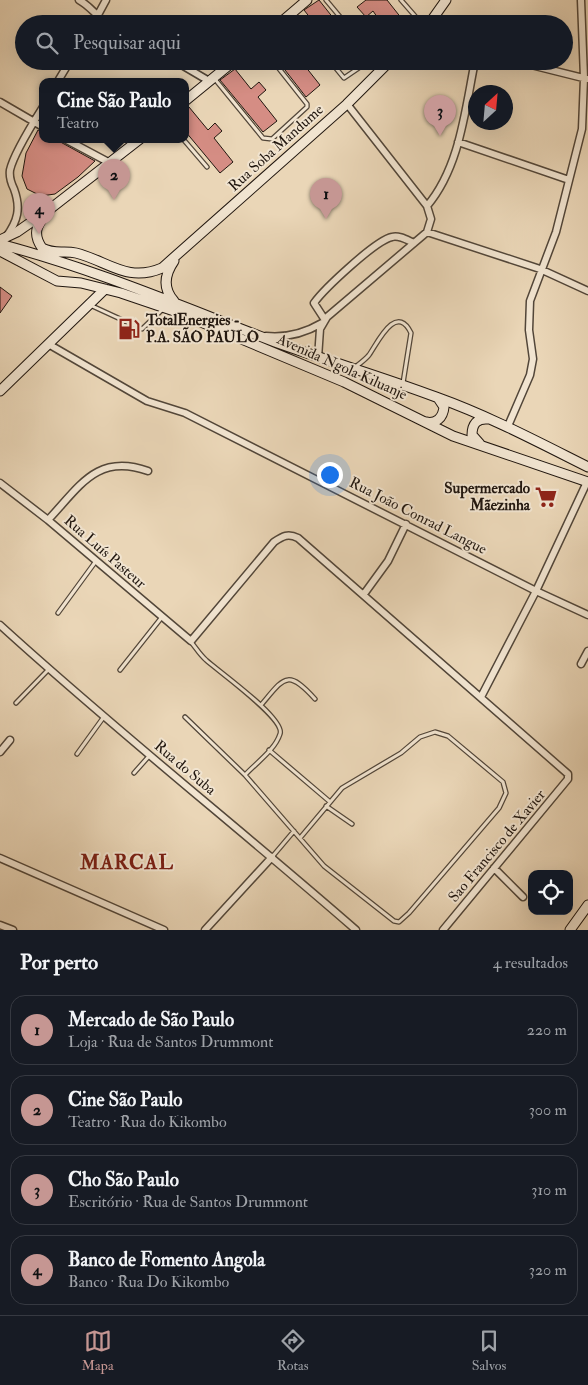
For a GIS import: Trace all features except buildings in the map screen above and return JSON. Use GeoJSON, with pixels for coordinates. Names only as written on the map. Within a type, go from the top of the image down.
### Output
{"type":"FeatureCollection","features":[{"type":"Feature","properties":{"kind":"main road"},"geometry":{"type":"LineString","coordinates":[[290,15],[307,0]]}},
{"type":"Feature","properties":{"kind":"main road"},"geometry":{"type":"LineString","coordinates":[[436,13],[446,0]]}},
{"type":"Feature","properties":{"kind":"main road"},"geometry":{"type":"LineString","coordinates":[[436,13],[452,0]]}},
{"type":"Feature","properties":{"kind":"main road"},"geometry":{"type":"LineString","coordinates":[[189,98],[223,70]]}},
{"type":"Feature","properties":{"kind":"main road","name":"Rua Soba Mandume"},"geometry":{"type":"LineString","coordinates":[[179,254],[347,104],[381,70]]}},
{"type":"Feature","properties":{"kind":"main road"},"geometry":{"type":"LineString","coordinates":[[2,240],[50,209],[135,143]]}},
{"type":"Feature","properties":{"kind":"main road"},"geometry":{"type":"LineString","coordinates":[[50,209],[38,223],[35,236],[42,248],[48,251],[75,253],[118,270],[139,275],[162,268],[179,254]]}},
{"type":"Feature","properties":{"kind":"main road","name":"Avenida Ngola Kiluanje"},"geometry":{"type":"LineString","coordinates":[[2,240],[177,303],[318,358],[437,397],[508,426],[588,467]]}},
{"type":"Feature","properties":{"kind":"main road","name":"Avenida Ngola Kiluanje"},"geometry":{"type":"LineString","coordinates":[[0,251],[20,260],[49,278],[105,289],[165,307],[344,382],[453,436],[587,482]]}},
{"type":"Feature","properties":{"kind":"main road"},"geometry":{"type":"LineString","coordinates":[[177,303],[168,294],[166,280],[170,266],[179,254]]}},
{"type":"Feature","properties":{"kind":"main road"},"geometry":{"type":"LineString","coordinates":[[0,391],[50,345],[105,289]]}},
{"type":"Feature","properties":{"kind":"main road"},"geometry":{"type":"LineString","coordinates":[[426,422],[435,422],[443,413],[443,404],[437,397]]}},
{"type":"Feature","properties":{"kind":"main road"},"geometry":{"type":"LineString","coordinates":[[480,444],[473,439],[473,426],[479,420],[488,419]]}},
{"type":"Feature","properties":{"kind":"main road"},"geometry":{"type":"LineString","coordinates":[[570,930],[588,905]]}},
{"type":"Feature","properties":{"kind":"street"},"geometry":{"type":"LineString","coordinates":[[79,0],[93,8],[96,15]]}},
{"type":"Feature","properties":{"kind":"street"},"geometry":{"type":"LineString","coordinates":[[98,15],[106,0]]}},
{"type":"Feature","properties":{"kind":"street"},"geometry":{"type":"LineString","coordinates":[[508,426],[532,366],[529,313],[540,269],[556,232],[582,128],[586,79],[581,0]]}},
{"type":"Feature","properties":{"kind":"street"},"geometry":{"type":"LineString","coordinates":[[194,70],[212,79]]}},
{"type":"Feature","properties":{"kind":"street"},"geometry":{"type":"LineString","coordinates":[[427,206],[447,176],[458,142],[473,70]]}},
{"type":"Feature","properties":{"kind":"street"},"geometry":{"type":"LineString","coordinates":[[550,70],[586,79]]}},
{"type":"Feature","properties":{"kind":"street"},"geometry":{"type":"LineString","coordinates":[[0,102],[39,125]]}},
{"type":"Feature","properties":{"kind":"street"},"geometry":{"type":"LineString","coordinates":[[257,335],[273,337],[309,331],[427,232],[431,219],[427,206],[347,104]]}},
{"type":"Feature","properties":{"kind":"street"},"geometry":{"type":"LineString","coordinates":[[2,240],[15,222],[18,210],[17,199],[10,179],[10,167],[39,114]]}},
{"type":"Feature","properties":{"kind":"street"},"geometry":{"type":"LineString","coordinates":[[458,142],[569,180]]}},
{"type":"Feature","properties":{"kind":"street"},"geometry":{"type":"LineString","coordinates":[[72,143],[110,163]]}},
{"type":"Feature","properties":{"kind":"street"},"geometry":{"type":"LineString","coordinates":[[427,232],[540,269],[588,292]]}},
{"type":"Feature","properties":{"kind":"street"},"geometry":{"type":"LineString","coordinates":[[318,358],[319,335],[323,321],[314,303],[340,275],[387,238],[398,236],[414,242]]}},
{"type":"Feature","properties":{"kind":"street","name":"Rua João Conrad Langue"},"geometry":{"type":"LineString","coordinates":[[50,345],[147,401],[185,413],[406,524],[536,592],[588,616]]}},
{"type":"Feature","properties":{"kind":"street"},"geometry":{"type":"LineString","coordinates":[[48,520],[90,477],[106,466],[130,464],[148,470]]}},
{"type":"Feature","properties":{"kind":"street"},"geometry":{"type":"LineString","coordinates":[[191,641],[265,553],[282,536],[291,535],[309,545],[480,697],[536,592],[587,482]]}},
{"type":"Feature","properties":{"kind":"street","name":"Rua Luís Pasteur"},"geometry":{"type":"LineString","coordinates":[[0,483],[48,520],[191,641]]}},
{"type":"Feature","properties":{"kind":"street"},"geometry":{"type":"LineString","coordinates":[[364,594],[388,561],[406,524]]}},
{"type":"Feature","properties":{"kind":"street","name":"Rua do Suba"},"geometry":{"type":"LineString","coordinates":[[0,624],[103,718],[272,857],[356,930]]}},
{"type":"Feature","properties":{"kind":"street"},"geometry":{"type":"LineString","coordinates":[[582,664],[588,651]]}},
{"type":"Feature","properties":{"kind":"street","name":"Sao Francisco de Xavier"},"geometry":{"type":"LineString","coordinates":[[443,930],[569,776],[480,697]]}},
{"type":"Feature","properties":{"kind":"street"},"geometry":{"type":"LineString","coordinates":[[0,752],[10,740]]}},
{"type":"Feature","properties":{"kind":"street"},"geometry":{"type":"LineString","coordinates":[[205,930],[272,857]]}},
{"type":"Feature","properties":{"kind":"street"},"geometry":{"type":"LineString","coordinates":[[0,858],[164,930]]}},
{"type":"Feature","properties":{"kind":"street"},"geometry":{"type":"LineString","coordinates":[[494,868],[523,897]]}},
{"type":"Feature","properties":{"kind":"street"},"geometry":{"type":"LineString","coordinates":[[0,925],[13,930]]}},
{"type":"Feature","properties":{"kind":"lane"},"geometry":{"type":"LineString","coordinates":[[326,0],[338,15]]}},
{"type":"Feature","properties":{"kind":"lane"},"geometry":{"type":"LineString","coordinates":[[401,0],[414,15]]}},
{"type":"Feature","properties":{"kind":"lane"},"geometry":{"type":"LineString","coordinates":[[212,79],[263,138],[272,139],[307,107],[307,104],[280,70]]}},
{"type":"Feature","properties":{"kind":"lane"},"geometry":{"type":"LineString","coordinates":[[337,70],[344,78],[356,70]]}},
{"type":"Feature","properties":{"kind":"lane"},"geometry":{"type":"LineString","coordinates":[[186,143],[207,167]]}},
{"type":"Feature","properties":{"kind":"lane"},"geometry":{"type":"LineString","coordinates":[[90,304],[142,329],[165,307]]}},
{"type":"Feature","properties":{"kind":"lane"},"geometry":{"type":"LineString","coordinates":[[353,369],[368,357],[386,328],[396,322],[401,323],[409,328],[411,333],[403,386]]}},
{"type":"Feature","properties":{"kind":"lane"},"geometry":{"type":"LineString","coordinates":[[58,613],[96,561]]}},
{"type":"Feature","properties":{"kind":"lane"},"geometry":{"type":"LineString","coordinates":[[120,670],[162,617]]}},
{"type":"Feature","properties":{"kind":"lane"},"geometry":{"type":"LineString","coordinates":[[191,641],[204,658],[261,705],[280,727],[281,734],[269,750],[245,775]]}},
{"type":"Feature","properties":{"kind":"lane"},"geometry":{"type":"LineString","coordinates":[[16,704],[49,669]]}},
{"type":"Feature","properties":{"kind":"lane"},"geometry":{"type":"LineString","coordinates":[[261,705],[281,682],[290,679],[300,683],[315,699]]}},
{"type":"Feature","properties":{"kind":"lane"},"geometry":{"type":"LineString","coordinates":[[77,754],[103,718]]}},
{"type":"Feature","properties":{"kind":"lane"},"geometry":{"type":"LineString","coordinates":[[185,718],[245,775],[324,866],[390,919],[399,922],[409,913],[499,808],[506,793],[503,782],[448,736],[434,732],[420,736],[401,753],[342,788],[329,801],[300,838]]}},
{"type":"Feature","properties":{"kind":"lane"},"geometry":{"type":"LineString","coordinates":[[269,750],[329,801]]}},
{"type":"Feature","properties":{"kind":"lane"},"geometry":{"type":"LineString","coordinates":[[134,773],[150,755]]}},
{"type":"Feature","properties":{"kind":"lane"},"geometry":{"type":"LineString","coordinates":[[326,806],[352,824]]}},
{"type":"Feature","properties":{"kind":"lane"},"geometry":{"type":"LineString","coordinates":[[272,857],[294,831]]}},
{"type":"Feature","properties":{"kind":"place","name":"Cho São Paulo"},"geometry":{"type":"Point","coordinates":[440,136]}},
{"type":"Feature","properties":{"kind":"place","name":"Cine São Paulo"},"geometry":{"type":"Point","coordinates":[114,200]}},
{"type":"Feature","properties":{"kind":"place","name":"Mercado de São Paulo"},"geometry":{"type":"Point","coordinates":[326,219]}},
{"type":"Feature","properties":{"kind":"place","name":"Banco de Fomento Angola"},"geometry":{"type":"Point","coordinates":[39,234]}},
{"type":"Feature","properties":{"kind":"place","name":"TotalEnergies - P.A. SÃO PAULO"},"geometry":{"type":"Point","coordinates":[129,329]}},
{"type":"Feature","properties":{"kind":"place","name":"Supermercado Mãezinha"},"geometry":{"type":"Point","coordinates":[546,497]}},
{"type":"Feature","properties":{"kind":"district","name":"MARCAL"},"geometry":{"type":"Point","coordinates":[127,862]}}]}
